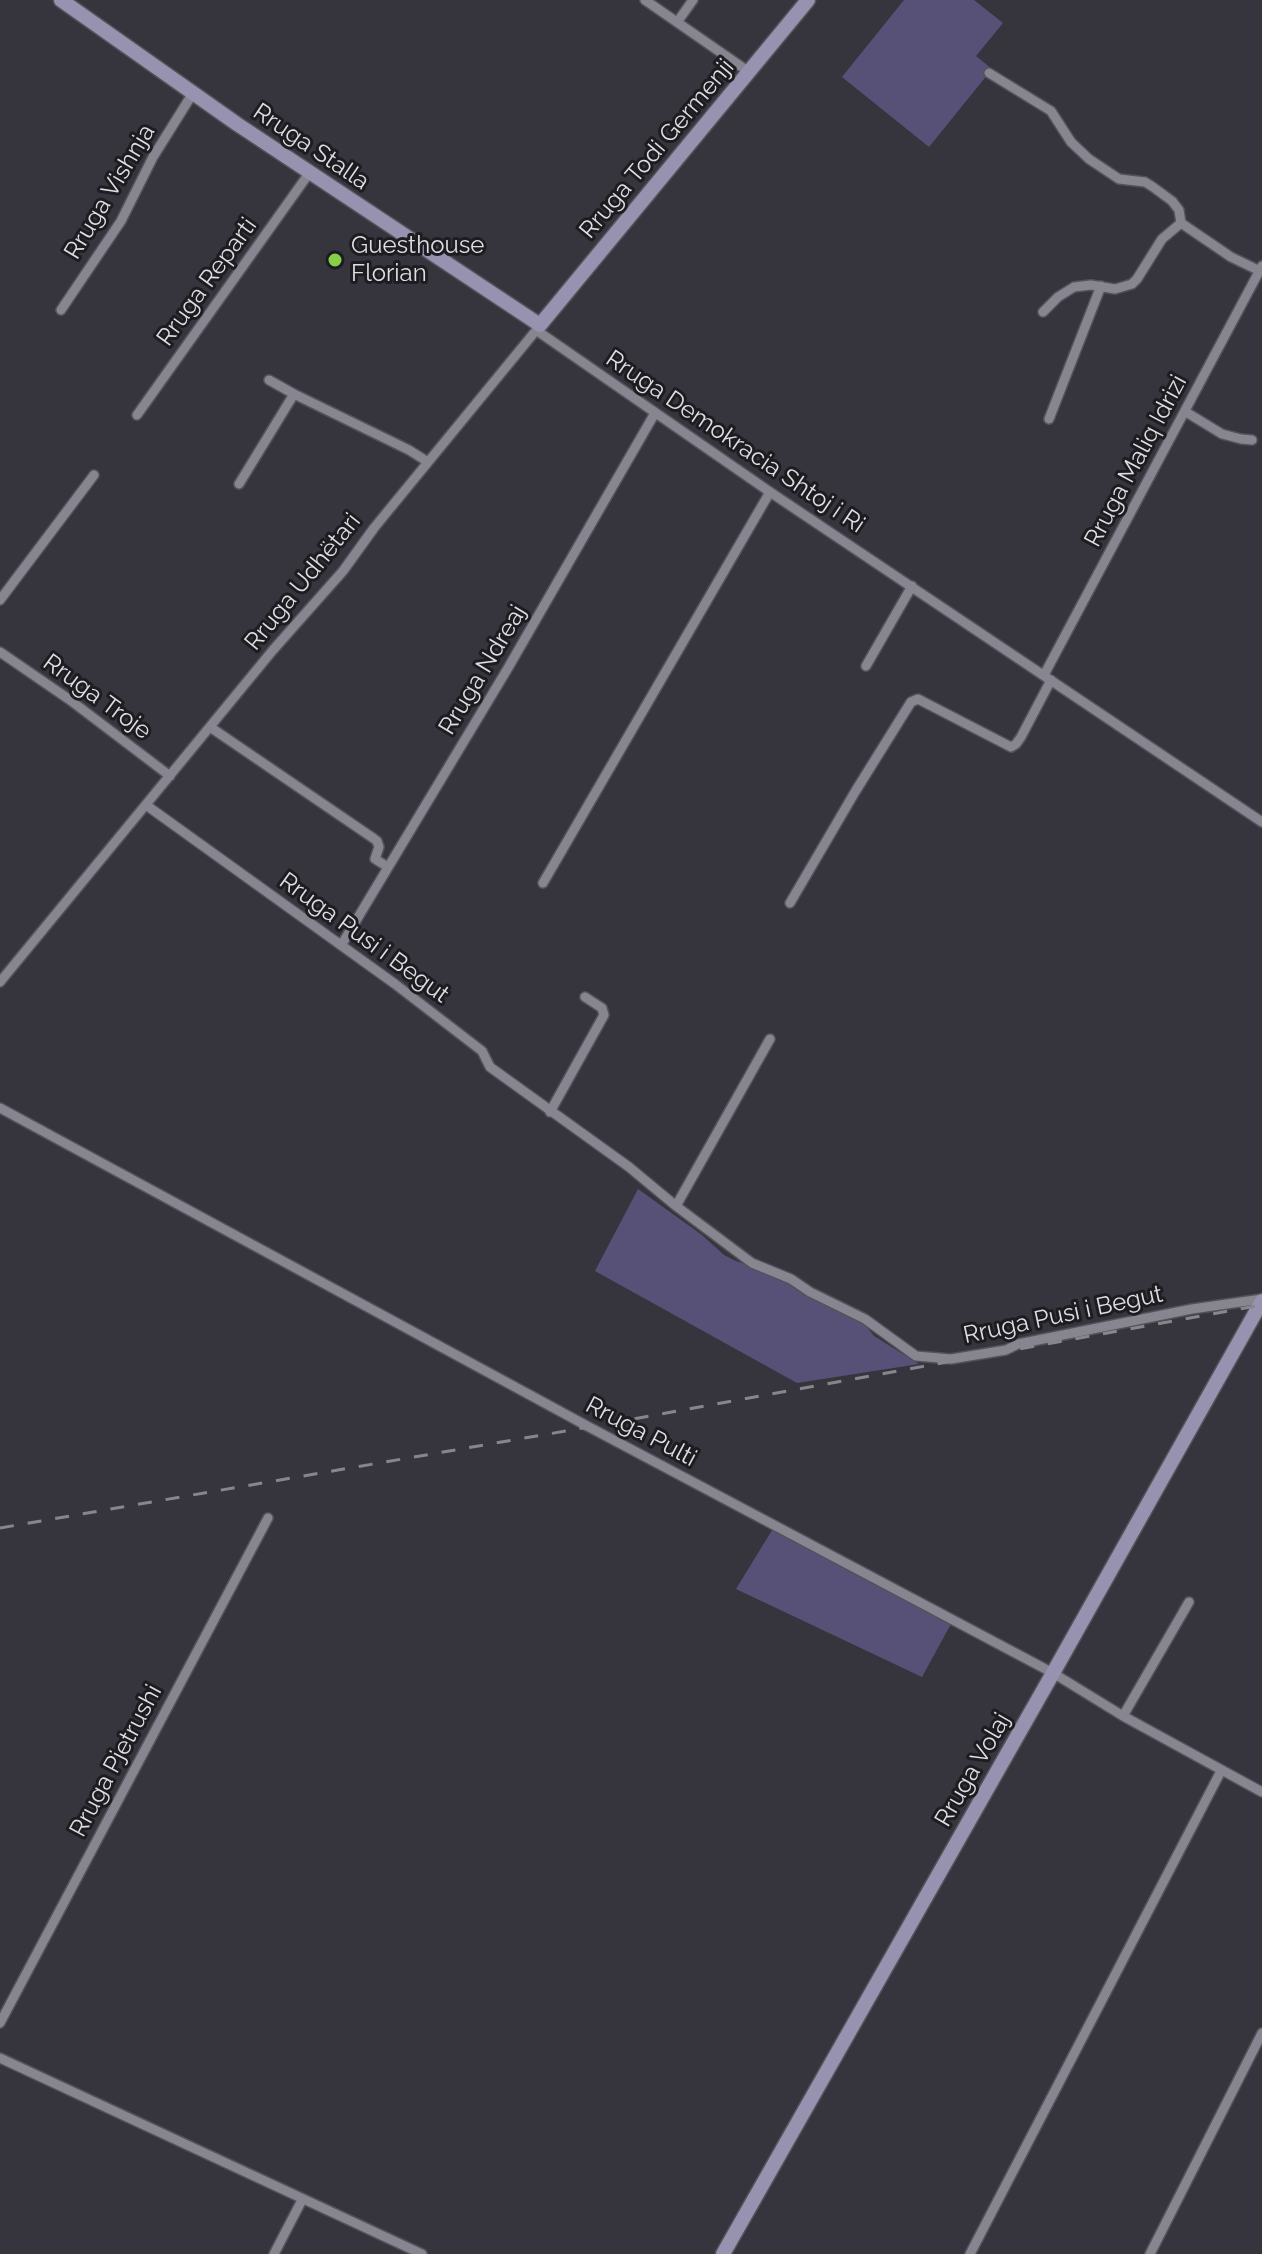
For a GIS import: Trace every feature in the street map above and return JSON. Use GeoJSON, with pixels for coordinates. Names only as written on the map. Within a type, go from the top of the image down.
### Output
{"type":"FeatureCollection","features":[{"type":"Feature","properties":{"kind":"street","name":"Rruga Stalla"},"geometry":{"type":"LineString","coordinates":[[61,0],[538,328]]}},
{"type":"Feature","properties":{"kind":"street"},"geometry":{"type":"LineString","coordinates":[[645,0],[749,72]]}},
{"type":"Feature","properties":{"kind":"street"},"geometry":{"type":"LineString","coordinates":[[678,21],[693,0]]}},
{"type":"Feature","properties":{"kind":"street","name":"Rruga Todi Germenji"},"geometry":{"type":"LineString","coordinates":[[538,328],[808,0]]}},
{"type":"Feature","properties":{"kind":"street"},"geometry":{"type":"LineString","coordinates":[[989,73],[1051,111],[1076,147],[1112,175],[1123,181],[1145,182],[1165,195],[1179,210],[1181,223],[1231,257],[1261,269]]}},
{"type":"Feature","properties":{"kind":"street","name":"Rruga Vishnja"},"geometry":{"type":"LineString","coordinates":[[61,310],[121,221],[153,157],[193,93]]}},
{"type":"Feature","properties":{"kind":"street","name":"Rruga Reparti"},"geometry":{"type":"LineString","coordinates":[[137,415],[310,172]]}},
{"type":"Feature","properties":{"kind":"street"},"geometry":{"type":"LineString","coordinates":[[1043,312],[1074,287],[1091,285],[1115,289],[1132,284],[1162,239],[1181,223]]}},
{"type":"Feature","properties":{"kind":"street","name":"Rruga Maliq Idrizi"},"geometry":{"type":"LineString","coordinates":[[1047,677],[1261,269]]}},
{"type":"Feature","properties":{"kind":"street"},"geometry":{"type":"LineString","coordinates":[[1049,419],[1101,286]]}},
{"type":"Feature","properties":{"kind":"street","name":"Rruga Demokracia Shtoj i Ri"},"geometry":{"type":"LineString","coordinates":[[538,328],[770,492],[1262,822]]}},
{"type":"Feature","properties":{"kind":"street","name":"Rruga Udhëtari"},"geometry":{"type":"LineString","coordinates":[[0,982],[273,650],[343,571],[374,528],[538,328]]}},
{"type":"Feature","properties":{"kind":"street"},"geometry":{"type":"LineString","coordinates":[[269,380],[428,462]]}},
{"type":"Feature","properties":{"kind":"street"},"geometry":{"type":"LineString","coordinates":[[239,484],[294,394]]}},
{"type":"Feature","properties":{"kind":"street"},"geometry":{"type":"LineString","coordinates":[[1186,412],[1222,434],[1252,440]]}},
{"type":"Feature","properties":{"kind":"street","name":"Rruga Ndreaj"},"geometry":{"type":"LineString","coordinates":[[342,944],[508,668],[655,413]]}},
{"type":"Feature","properties":{"kind":"street"},"geometry":{"type":"LineString","coordinates":[[0,600],[94,475]]}},
{"type":"Feature","properties":{"kind":"street"},"geometry":{"type":"LineString","coordinates":[[543,883],[770,492]]}},
{"type":"Feature","properties":{"kind":"street"},"geometry":{"type":"LineString","coordinates":[[866,666],[912,586]]}},
{"type":"Feature","properties":{"kind":"street","name":"Rruga Troje"},"geometry":{"type":"LineString","coordinates":[[0,652],[70,700],[170,776]]}},
{"type":"Feature","properties":{"kind":"street"},"geometry":{"type":"LineString","coordinates":[[790,903],[911,702],[918,699],[1011,747],[1021,737],[1047,677]]}},
{"type":"Feature","properties":{"kind":"street"},"geometry":{"type":"LineString","coordinates":[[210,727],[377,841],[379,847],[375,859],[388,867]]}},
{"type":"Feature","properties":{"kind":"street","name":"Rruga Pusi i Begut"},"geometry":{"type":"LineString","coordinates":[[146,805],[342,944],[482,1051],[490,1067],[629,1167],[755,1265],[791,1279],[810,1292],[865,1319],[916,1356],[951,1359],[1006,1350],[1018,1344],[1192,1309],[1259,1309]]}},
{"type":"Feature","properties":{"kind":"street"},"geometry":{"type":"LineString","coordinates":[[550,1112],[604,1015],[602,1008],[585,997]]}},
{"type":"Feature","properties":{"kind":"street"},"geometry":{"type":"LineString","coordinates":[[676,1206],[770,1039]]}},
{"type":"Feature","properties":{"kind":"street","name":"Rruga Pulti"},"geometry":{"type":"LineString","coordinates":[[0,1108],[1053,1673],[1123,1716],[1262,1792]]}},
{"type":"Feature","properties":{"kind":"street","name":"Rruga Volaj"},"geometry":{"type":"LineString","coordinates":[[723,2254],[1259,1309]]}},
{"type":"Feature","properties":{"kind":"street","name":"Rruga Pjetrushi"},"geometry":{"type":"LineString","coordinates":[[0,2023],[268,1518]]}},
{"type":"Feature","properties":{"kind":"street"},"geometry":{"type":"LineString","coordinates":[[1123,1716],[1189,1602]]}},
{"type":"Feature","properties":{"kind":"street"},"geometry":{"type":"LineString","coordinates":[[970,2254],[1221,1771]]}},
{"type":"Feature","properties":{"kind":"street"},"geometry":{"type":"LineString","coordinates":[[1150,2254],[1262,2033]]}},
{"type":"Feature","properties":{"kind":"street"},"geometry":{"type":"LineString","coordinates":[[0,2058],[422,2254]]}},
{"type":"Feature","properties":{"kind":"street"},"geometry":{"type":"LineString","coordinates":[[274,2254],[302,2200]]}},
{"type":"Feature","properties":{"kind":"shaded area"},"geometry":{"type":"Polygon","coordinates":[[[904,0],[974,0],[1003,23],[976,56],[992,69],[929,147],[842,77],[904,0]]]}},
{"type":"Feature","properties":{"kind":"shaded area"},"geometry":{"type":"Polygon","coordinates":[[[638,1189],[702,1235],[724,1255],[775,1275],[866,1326],[874,1336],[919,1364],[797,1383],[595,1271],[638,1189]]]}},
{"type":"Feature","properties":{"kind":"shaded area"},"geometry":{"type":"Polygon","coordinates":[[[774,1527],[952,1622],[922,1677],[736,1589],[774,1527]]]}},
{"type":"Feature","properties":{"kind":"railway"},"geometry":{"type":"LineString","coordinates":[[0,1528],[589,1427],[1262,1305]]}},
{"type":"Feature","properties":{"kind":"place","name":"Guesthouse Florian"},"geometry":{"type":"Point","coordinates":[335,260]}}]}
